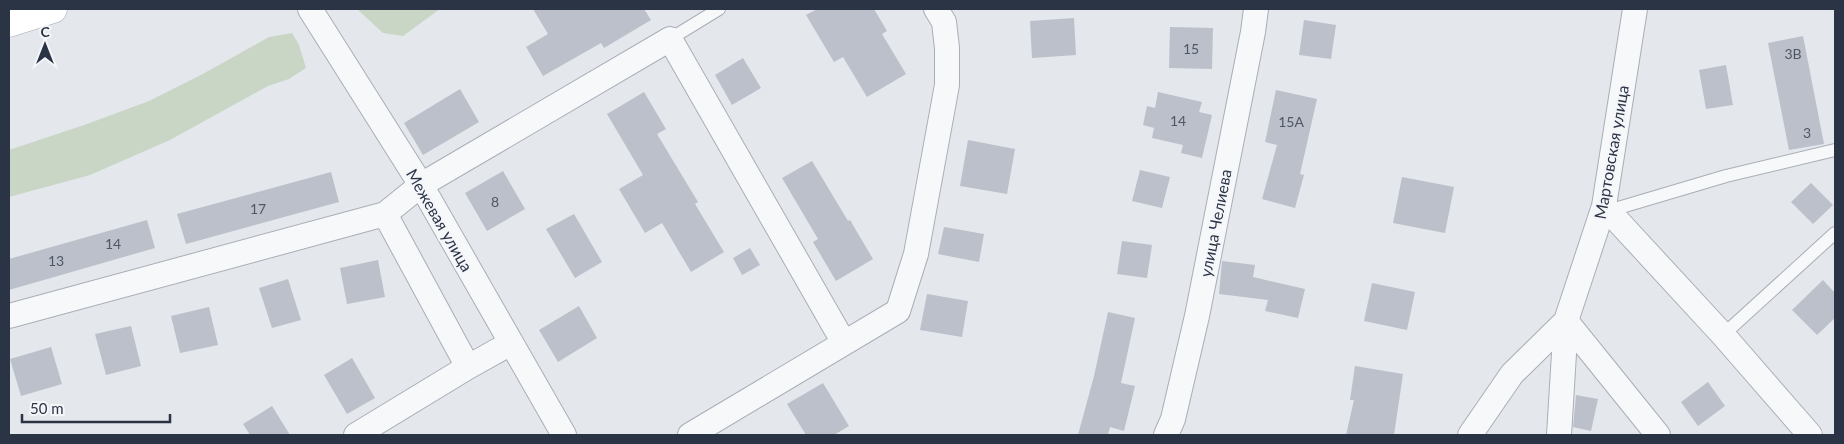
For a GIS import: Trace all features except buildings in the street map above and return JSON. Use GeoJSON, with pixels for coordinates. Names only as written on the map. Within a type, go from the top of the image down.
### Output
{"type":"FeatureCollection","features":[{"type":"Feature","properties":{"kind":"main road"},"geometry":{"type":"LineString","coordinates":[[9,23],[53,9]]}},
{"type":"Feature","properties":{"kind":"street","name":"Межевая улица"},"geometry":{"type":"LineString","coordinates":[[310,9],[421,185],[564,435]]}},
{"type":"Feature","properties":{"kind":"street"},"geometry":{"type":"LineString","coordinates":[[690,435],[898,311],[916,254],[947,85],[947,48],[944,22],[936,9]]}},
{"type":"Feature","properties":{"kind":"street","name":"улица Челиева"},"geometry":{"type":"LineString","coordinates":[[1166,435],[1173,419],[1197,316],[1256,9]]}},
{"type":"Feature","properties":{"kind":"street","name":"Мартовская улица"},"geometry":{"type":"LineString","coordinates":[[1566,321],[1606,208],[1635,9]]}},
{"type":"Feature","properties":{"kind":"street"},"geometry":{"type":"LineString","coordinates":[[9,316],[385,214],[421,185],[670,39],[844,343]]}},
{"type":"Feature","properties":{"kind":"street"},"geometry":{"type":"LineString","coordinates":[[1606,208],[1723,335],[1810,435]]}},
{"type":"Feature","properties":{"kind":"street"},"geometry":{"type":"LineString","coordinates":[[385,214],[468,367]]}},
{"type":"Feature","properties":{"kind":"street"},"geometry":{"type":"LineString","coordinates":[[1470,435],[1512,374],[1566,321]]}},
{"type":"Feature","properties":{"kind":"street"},"geometry":{"type":"LineString","coordinates":[[1559,435],[1566,321]]}},
{"type":"Feature","properties":{"kind":"street"},"geometry":{"type":"LineString","coordinates":[[1566,321],[1658,435]]}},
{"type":"Feature","properties":{"kind":"street"},"geometry":{"type":"LineString","coordinates":[[356,435],[511,343]]}},
{"type":"Feature","properties":{"kind":"lane"},"geometry":{"type":"LineString","coordinates":[[670,39],[718,9]]}},
{"type":"Feature","properties":{"kind":"lane"},"geometry":{"type":"LineString","coordinates":[[1606,208],[1726,176],[1835,150]]}},
{"type":"Feature","properties":{"kind":"lane"},"geometry":{"type":"LineString","coordinates":[[1723,335],[1835,233]]}},
{"type":"Feature","properties":{"kind":"green space"},"geometry":{"type":"Polygon","coordinates":[[[357,9],[440,9],[403,36],[383,33],[357,9]]]}},
{"type":"Feature","properties":{"kind":"green space"},"geometry":{"type":"Polygon","coordinates":[[[292,33],[299,45],[306,68],[289,79],[268,86],[170,140],[90,175],[9,197],[9,150],[149,101],[201,75],[269,37],[292,33]]]}}]}
